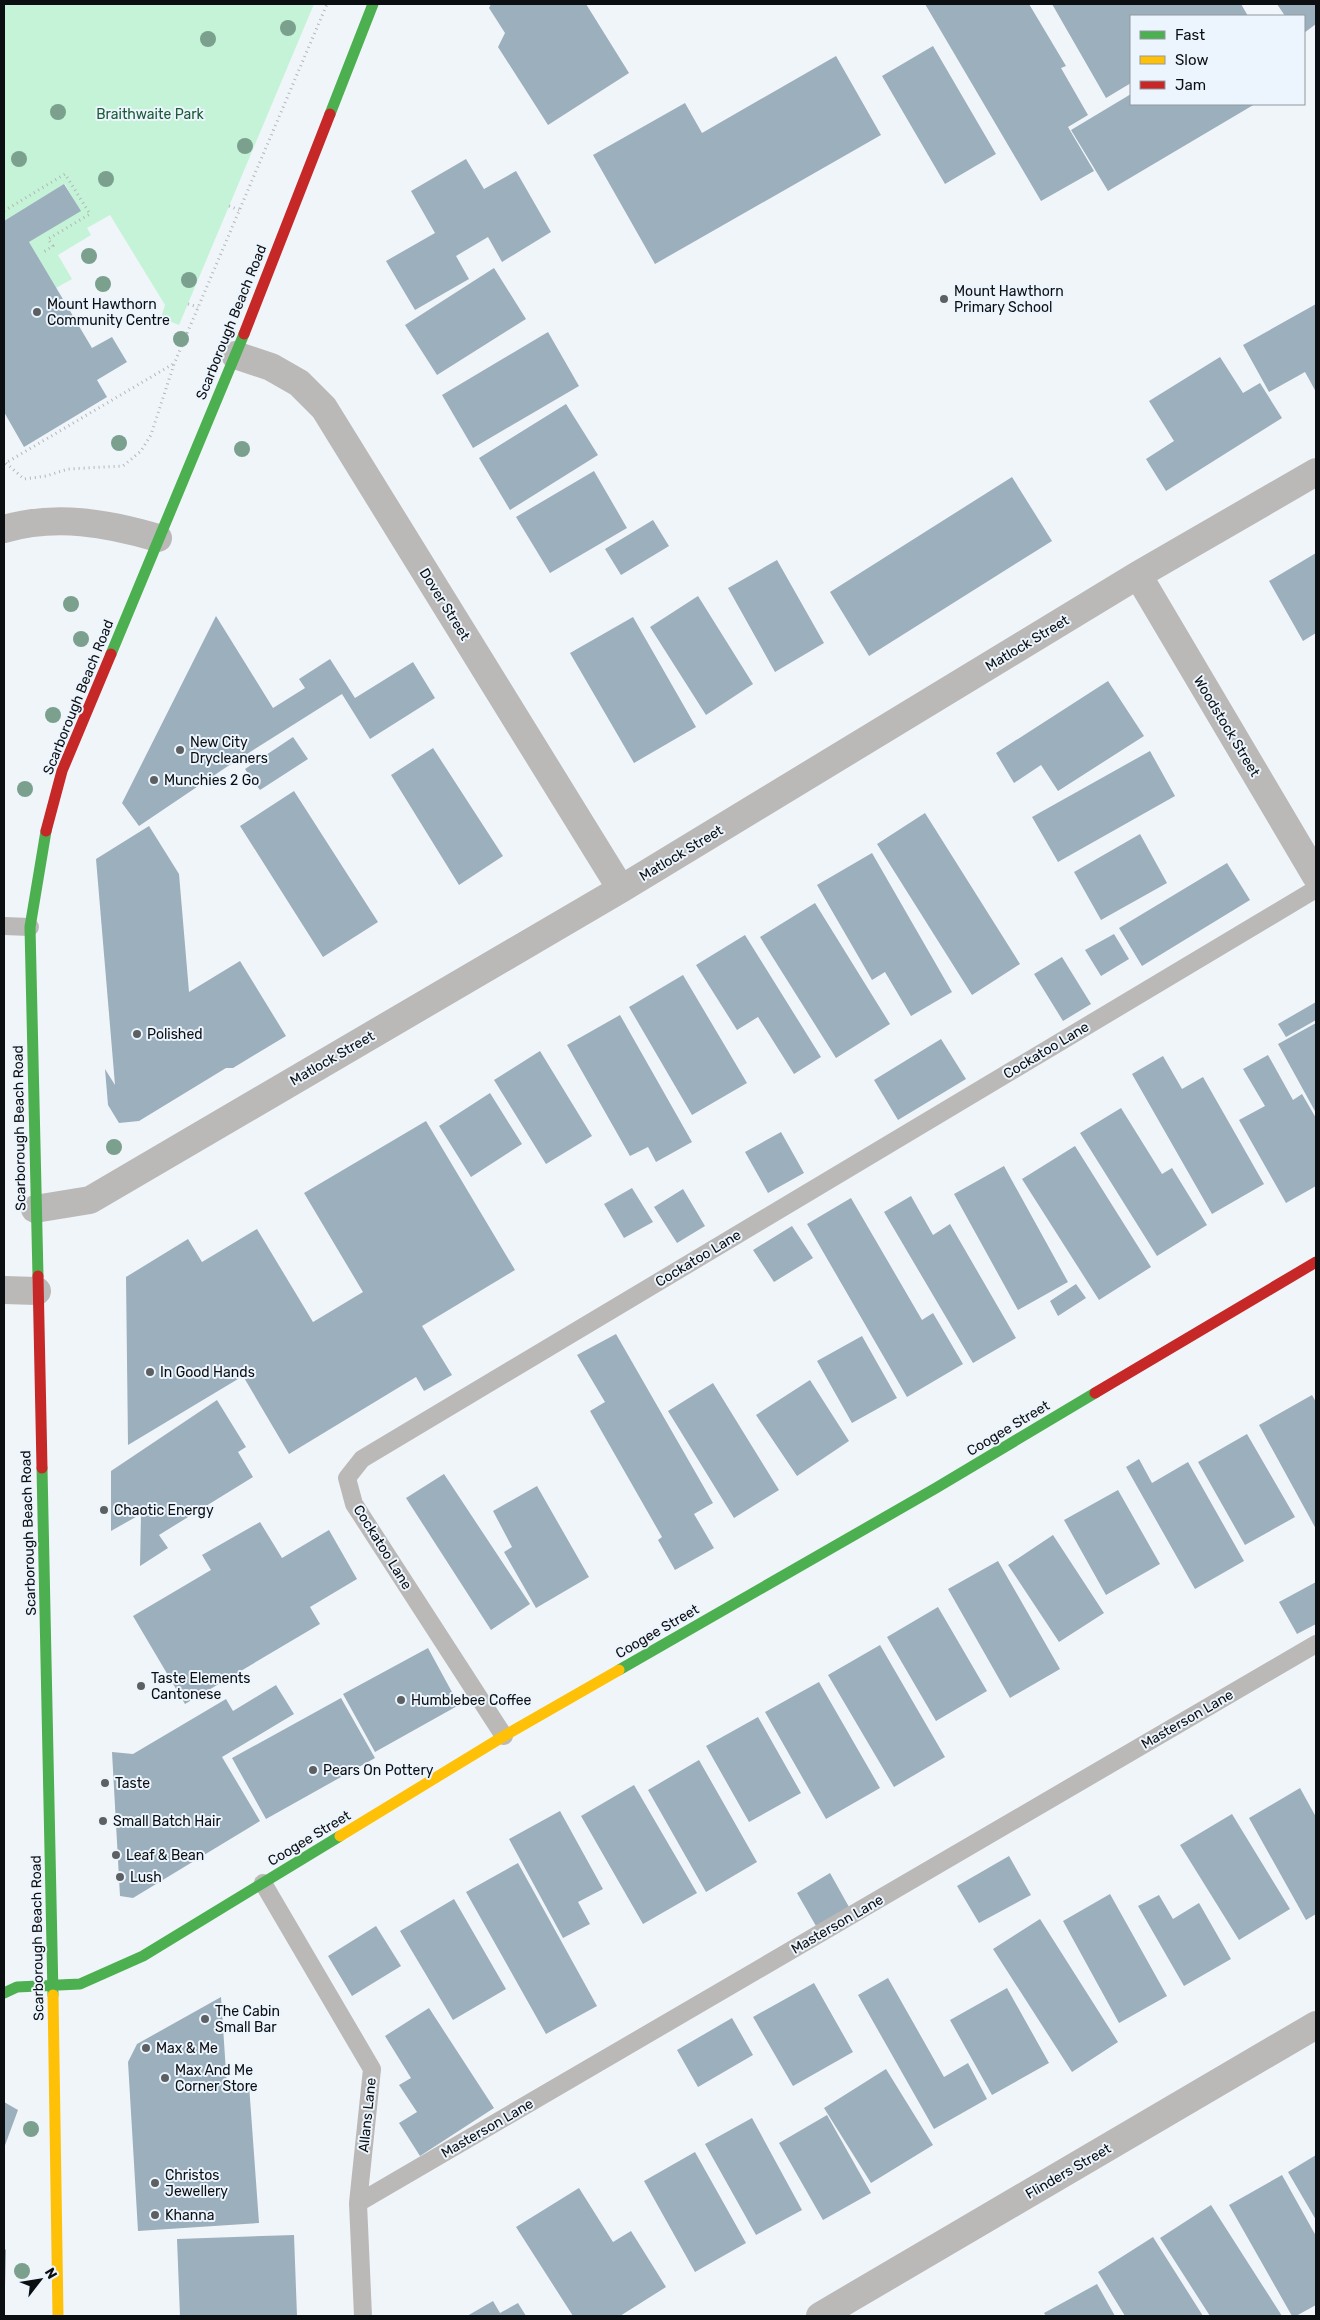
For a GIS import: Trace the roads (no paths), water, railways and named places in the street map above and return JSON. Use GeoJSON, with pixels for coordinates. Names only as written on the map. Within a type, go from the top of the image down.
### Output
{"type":"FeatureCollection","features":[{"type":"Feature","properties":{"kind":"main road","name":"Scarborough Beach Road"},"geometry":{"type":"LineString","coordinates":[[58,2316],[48,1716],[30,927],[45,836],[62,772],[235,355],[373,4]]}},
{"type":"Feature","properties":{"kind":"main road","name":"Coogee Street"},"geometry":{"type":"LineString","coordinates":[[4,1994],[17,1987],[80,1984],[143,1956],[504,1736],[936,1488],[1316,1262]]}},
{"type":"Feature","properties":{"kind":"street","name":"Dover Street"},"geometry":{"type":"LineString","coordinates":[[235,355],[271,367],[299,383],[324,408],[621,889]]}},
{"type":"Feature","properties":{"kind":"street","name":"Matlock Street"},"geometry":{"type":"LineString","coordinates":[[35,1209],[90,1200],[621,889],[1138,575],[1316,472]]}},
{"type":"Feature","properties":{"kind":"street"},"geometry":{"type":"LineString","coordinates":[[4,529],[25,523],[64,521],[117,526],[158,538]]}},
{"type":"Feature","properties":{"kind":"street","name":"Woodstock Street"},"geometry":{"type":"LineString","coordinates":[[1138,575],[1316,876]]}},
{"type":"Feature","properties":{"kind":"street"},"geometry":{"type":"LineString","coordinates":[[4,1290],[37,1291]]}},
{"type":"Feature","properties":{"kind":"street","name":"Flinders Street"},"geometry":{"type":"LineString","coordinates":[[820,2316],[1316,2025]]}},
{"type":"Feature","properties":{"kind":"lane","name":"Cockatoo Lane"},"geometry":{"type":"LineString","coordinates":[[504,1736],[354,1504],[347,1478],[362,1459],[1316,889]]}},
{"type":"Feature","properties":{"kind":"lane"},"geometry":{"type":"LineString","coordinates":[[4,926],[30,927]]}},
{"type":"Feature","properties":{"kind":"lane","name":"Masterson Lane"},"geometry":{"type":"LineString","coordinates":[[358,2203],[1316,1644]]}},
{"type":"Feature","properties":{"kind":"lane","name":"Allans Lane"},"geometry":{"type":"LineString","coordinates":[[263,1883],[372,2068],[358,2203],[363,2316]]}},
{"type":"Feature","properties":{"kind":"place","name":"Mount Hawthorn Primary School"},"geometry":{"type":"Point","coordinates":[944,299]}},
{"type":"Feature","properties":{"kind":"place","name":"Mount Hawthorn Community Centre"},"geometry":{"type":"Point","coordinates":[37,312]}},
{"type":"Feature","properties":{"kind":"place","name":"New City Drycleaners"},"geometry":{"type":"Point","coordinates":[180,750]}},
{"type":"Feature","properties":{"kind":"place","name":"Munchies 2 Go"},"geometry":{"type":"Point","coordinates":[154,780]}},
{"type":"Feature","properties":{"kind":"place","name":"Polished"},"geometry":{"type":"Point","coordinates":[137,1034]}},
{"type":"Feature","properties":{"kind":"place","name":"In Good Hands"},"geometry":{"type":"Point","coordinates":[150,1372]}},
{"type":"Feature","properties":{"kind":"place","name":"Chaotic Energy"},"geometry":{"type":"Point","coordinates":[104,1510]}},
{"type":"Feature","properties":{"kind":"place","name":"Taste Elements Cantonese"},"geometry":{"type":"Point","coordinates":[141,1686]}},
{"type":"Feature","properties":{"kind":"place","name":"Humblebee Coffee"},"geometry":{"type":"Point","coordinates":[401,1700]}},
{"type":"Feature","properties":{"kind":"place","name":"Pears On Pottery"},"geometry":{"type":"Point","coordinates":[313,1770]}},
{"type":"Feature","properties":{"kind":"place","name":"Taste"},"geometry":{"type":"Point","coordinates":[105,1783]}},
{"type":"Feature","properties":{"kind":"place","name":"Small Batch Hair"},"geometry":{"type":"Point","coordinates":[103,1821]}},
{"type":"Feature","properties":{"kind":"place","name":"Leaf & Bean"},"geometry":{"type":"Point","coordinates":[116,1855]}},
{"type":"Feature","properties":{"kind":"place","name":"Lush"},"geometry":{"type":"Point","coordinates":[120,1877]}},
{"type":"Feature","properties":{"kind":"place","name":"The Cabin Small Bar"},"geometry":{"type":"Point","coordinates":[205,2019]}},
{"type":"Feature","properties":{"kind":"place","name":"Max & Me"},"geometry":{"type":"Point","coordinates":[146,2048]}},
{"type":"Feature","properties":{"kind":"place","name":"Max And Me Corner Store"},"geometry":{"type":"Point","coordinates":[165,2078]}},
{"type":"Feature","properties":{"kind":"place","name":"Christos Jewellery"},"geometry":{"type":"Point","coordinates":[155,2183]}},
{"type":"Feature","properties":{"kind":"place","name":"Khanna"},"geometry":{"type":"Point","coordinates":[155,2215]}},
{"type":"Feature","properties":{"kind":"park label","name":"Braithwaite Park"},"geometry":{"type":"Point","coordinates":[150,114]}}]}
